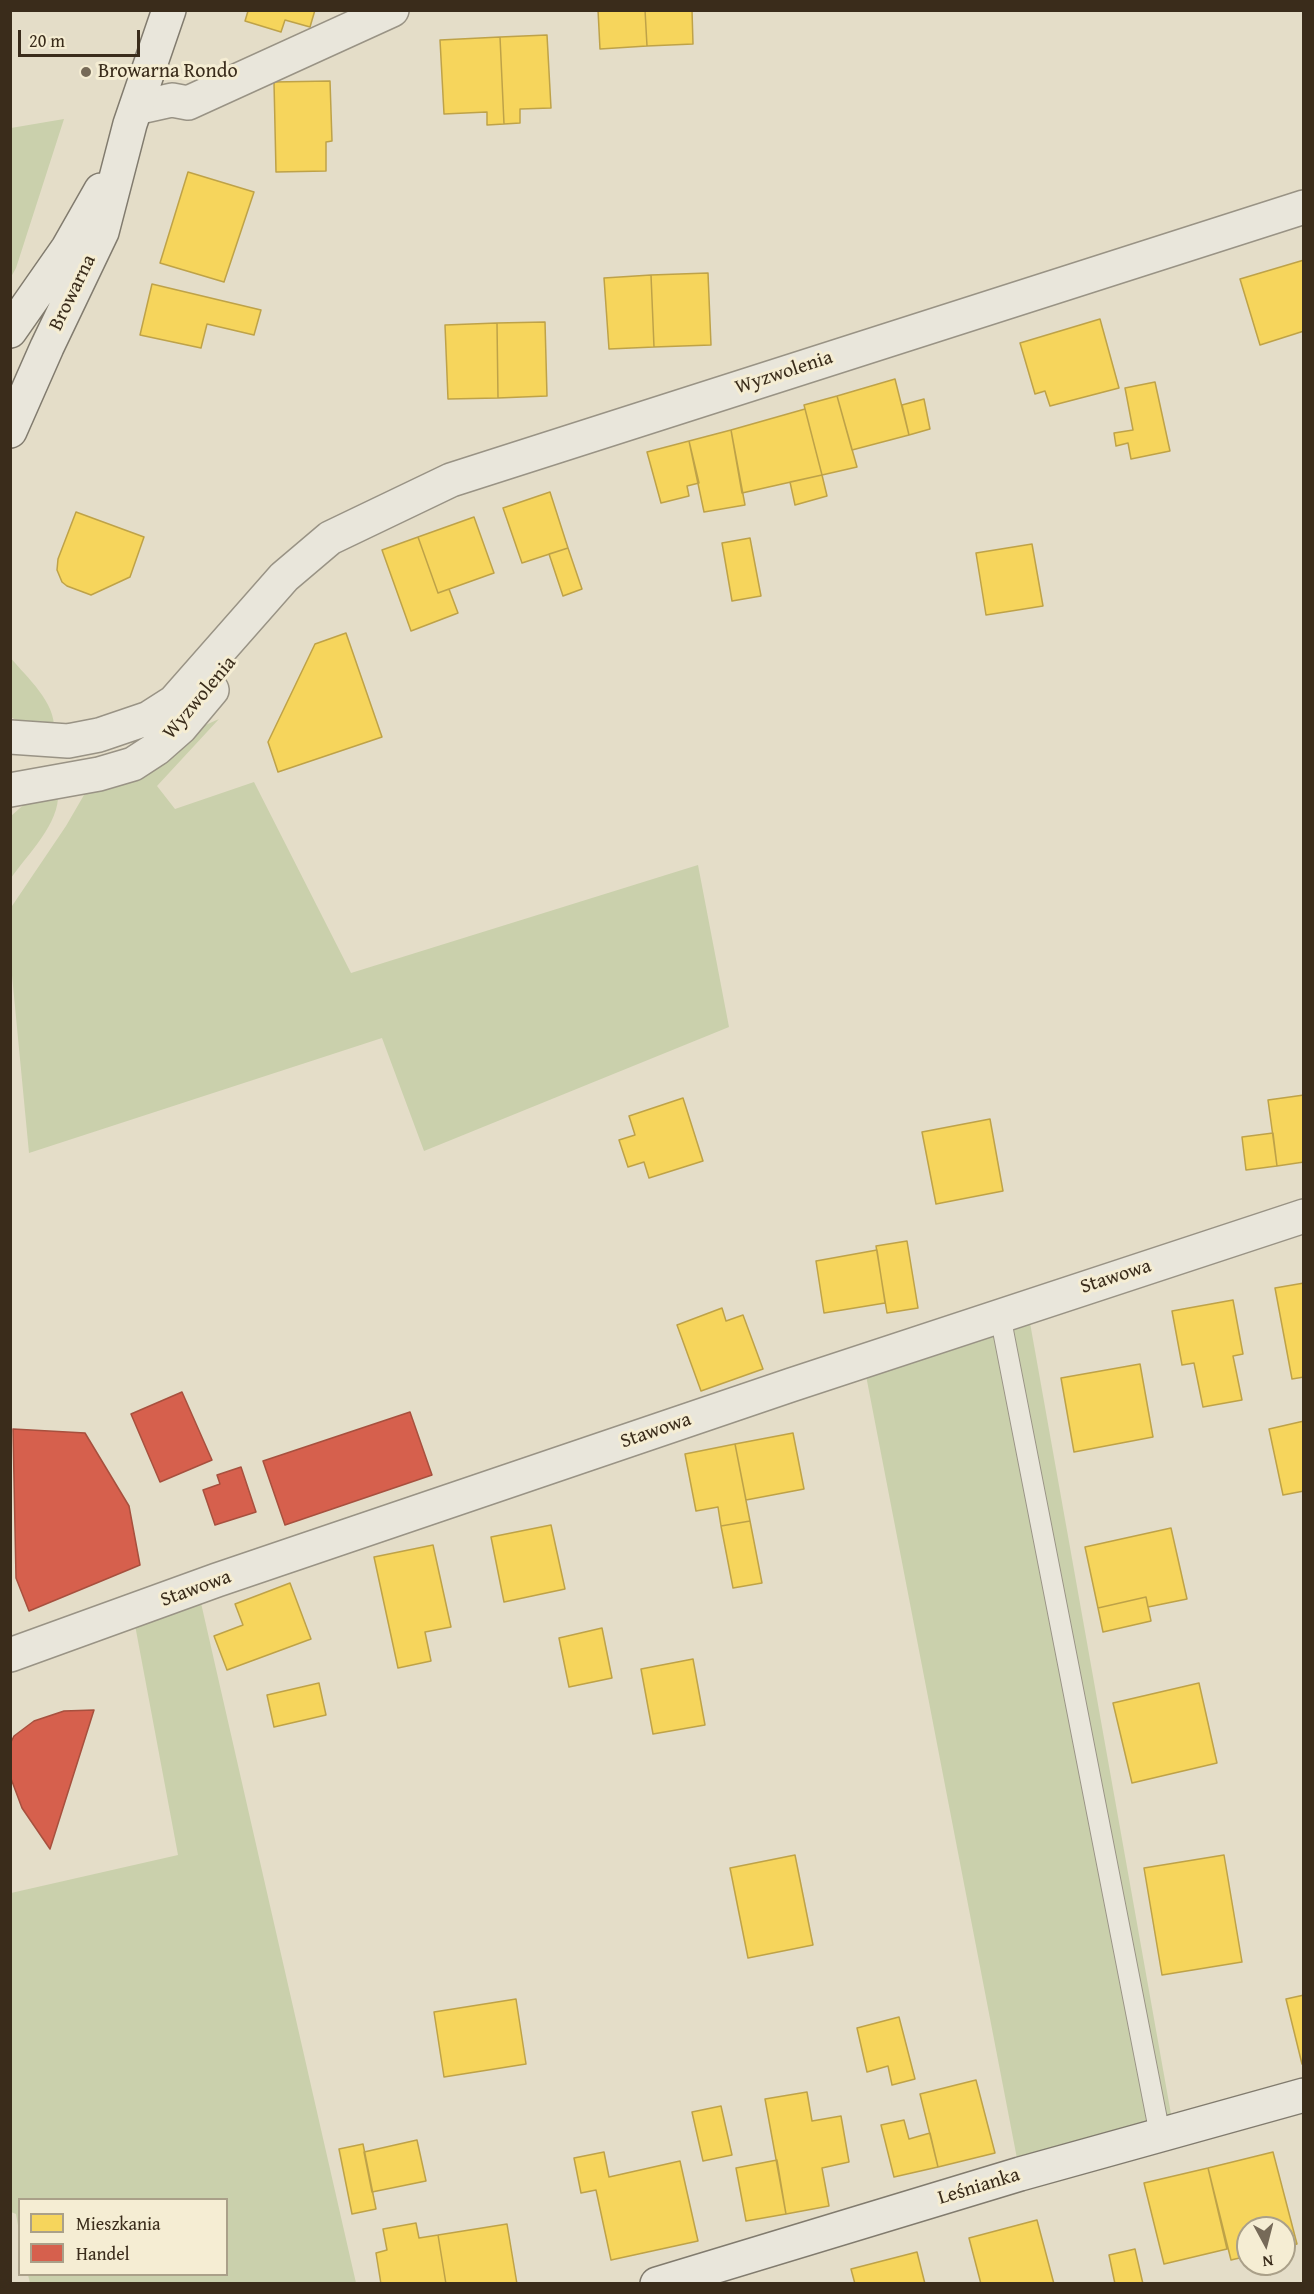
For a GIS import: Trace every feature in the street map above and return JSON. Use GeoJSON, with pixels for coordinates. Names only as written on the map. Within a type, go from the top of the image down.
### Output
{"type":"FeatureCollection","features":[{"type":"Feature","properties":{"kind":"street","name":"Browarna"},"geometry":{"type":"LineString","coordinates":[[10,430],[102,232],[136,108],[169,10]]}},
{"type":"Feature","properties":{"kind":"street"},"geometry":{"type":"LineString","coordinates":[[136,108],[171,100],[188,103],[392,10]]}},
{"type":"Feature","properties":{"kind":"street","name":"Browarna"},"geometry":{"type":"LineString","coordinates":[[10,331],[68,248],[123,152]]}},
{"type":"Feature","properties":{"kind":"street","name":"Wyzwolenia"},"geometry":{"type":"LineString","coordinates":[[10,737],[68,741],[99,735],[149,718],[174,702],[284,577],[330,538],[451,480],[1304,207]]}},
{"type":"Feature","properties":{"kind":"street","name":"Wyzwolenia"},"geometry":{"type":"LineString","coordinates":[[10,789],[70,777],[99,774],[133,764],[156,749],[181,727],[228,671],[284,577]]}},
{"type":"Feature","properties":{"kind":"street","name":"Stawowa"},"geometry":{"type":"LineString","coordinates":[[10,1654],[228,1576],[1000,1315],[1304,1216]]}},
{"type":"Feature","properties":{"kind":"street","name":"Leśnianka"},"geometry":{"type":"LineString","coordinates":[[657,2283],[1020,2174],[1304,2095]]}},
{"type":"Feature","properties":{"kind":"lane"},"geometry":{"type":"LineString","coordinates":[[1000,1315],[1160,2135]]}},
{"type":"Feature","properties":{"kind":"green space"},"geometry":{"type":"Polygon","coordinates":[[[64,119],[16,268],[11,277],[11,128],[64,119]]]}},
{"type":"Feature","properties":{"kind":"green space"},"geometry":{"type":"Polygon","coordinates":[[[10,657],[45,700],[53,720],[54,730],[24,725],[11,717],[10,657]]]}},
{"type":"Feature","properties":{"kind":"green space"},"geometry":{"type":"Polygon","coordinates":[[[219,719],[157,786],[175,809],[254,782],[351,973],[698,865],[729,1027],[424,1151],[382,1038],[29,1153],[11,965],[10,909],[84,795],[144,774],[192,731],[219,719]]]}},
{"type":"Feature","properties":{"kind":"green space"},"geometry":{"type":"Polygon","coordinates":[[[58,793],[54,816],[48,827],[11,878],[11,816],[29,800],[58,793]]]}},
{"type":"Feature","properties":{"kind":"green space"},"geometry":{"type":"Polygon","coordinates":[[[1027,1306],[1174,2131],[1020,2174],[863,1360],[1027,1306]]]}},
{"type":"Feature","properties":{"kind":"green space"},"geometry":{"type":"Polygon","coordinates":[[[201,1603],[356,2283],[30,2283],[28,2276],[228,2276],[228,2198],[18,2198],[18,2225],[16,2214],[11,2212],[11,1893],[178,1855],[135,1625],[201,1603]]]}},
{"type":"Feature","properties":{"kind":"building: Mieszkania"},"geometry":{"type":"Polygon","coordinates":[[[245,10],[315,10],[310,27],[285,20],[281,32],[245,21],[248,11],[245,10]]]}},
{"type":"Feature","properties":{"kind":"building: Mieszkania"},"geometry":{"type":"Polygon","coordinates":[[[598,10],[645,10],[647,46],[600,49],[598,10]]]}},
{"type":"Feature","properties":{"kind":"building: Mieszkania"},"geometry":{"type":"Polygon","coordinates":[[[645,10],[692,10],[693,44],[647,46],[645,10]]]}},
{"type":"Feature","properties":{"kind":"building: Mieszkania"},"geometry":{"type":"Polygon","coordinates":[[[547,35],[551,108],[520,109],[520,123],[504,124],[500,37],[547,35]]]}},
{"type":"Feature","properties":{"kind":"building: Mieszkania"},"geometry":{"type":"Polygon","coordinates":[[[500,37],[504,124],[487,125],[487,112],[444,114],[440,40],[500,37]]]}},
{"type":"Feature","properties":{"kind":"building: Mieszkania"},"geometry":{"type":"Polygon","coordinates":[[[330,81],[332,141],[326,142],[326,171],[276,172],[274,82],[330,81]]]}},
{"type":"Feature","properties":{"kind":"building: Mieszkania"},"geometry":{"type":"Polygon","coordinates":[[[188,172],[254,192],[224,282],[160,263],[188,172]]]}},
{"type":"Feature","properties":{"kind":"building: Mieszkania"},"geometry":{"type":"Polygon","coordinates":[[[1304,260],[1304,331],[1260,345],[1240,279],[1304,260]]]}},
{"type":"Feature","properties":{"kind":"building: Mieszkania"},"geometry":{"type":"Polygon","coordinates":[[[708,273],[711,345],[654,347],[651,275],[708,273]]]}},
{"type":"Feature","properties":{"kind":"building: Mieszkania"},"geometry":{"type":"Polygon","coordinates":[[[651,275],[654,347],[609,349],[604,278],[651,275]]]}},
{"type":"Feature","properties":{"kind":"building: Mieszkania"},"geometry":{"type":"Polygon","coordinates":[[[152,284],[261,310],[254,335],[207,324],[201,348],[140,335],[152,284]]]}},
{"type":"Feature","properties":{"kind":"building: Mieszkania"},"geometry":{"type":"Polygon","coordinates":[[[1100,319],[1119,388],[1050,406],[1045,391],[1035,394],[1020,343],[1100,319]]]}},
{"type":"Feature","properties":{"kind":"building: Mieszkania"},"geometry":{"type":"Polygon","coordinates":[[[545,322],[547,396],[498,398],[497,323],[545,322]]]}},
{"type":"Feature","properties":{"kind":"building: Mieszkania"},"geometry":{"type":"Polygon","coordinates":[[[497,323],[498,398],[448,399],[445,325],[497,323]]]}},
{"type":"Feature","properties":{"kind":"building: Mieszkania"},"geometry":{"type":"Polygon","coordinates":[[[895,379],[909,435],[852,450],[837,396],[895,379]]]}},
{"type":"Feature","properties":{"kind":"building: Mieszkania"},"geometry":{"type":"Polygon","coordinates":[[[1155,382],[1170,451],[1131,459],[1128,443],[1116,446],[1114,433],[1133,430],[1125,388],[1155,382]]]}},
{"type":"Feature","properties":{"kind":"building: Mieszkania"},"geometry":{"type":"Polygon","coordinates":[[[837,396],[857,467],[822,475],[804,405],[837,396]]]}},
{"type":"Feature","properties":{"kind":"building: Mieszkania"},"geometry":{"type":"Polygon","coordinates":[[[924,399],[930,429],[909,435],[902,405],[924,399]]]}},
{"type":"Feature","properties":{"kind":"building: Mieszkania"},"geometry":{"type":"Polygon","coordinates":[[[805,409],[822,475],[742,493],[731,430],[805,409]]]}},
{"type":"Feature","properties":{"kind":"building: Mieszkania"},"geometry":{"type":"Polygon","coordinates":[[[731,430],[745,505],[704,512],[689,441],[731,430]]]}},
{"type":"Feature","properties":{"kind":"building: Mieszkania"},"geometry":{"type":"Polygon","coordinates":[[[689,441],[699,483],[687,486],[689,496],[661,503],[647,452],[689,441]]]}},
{"type":"Feature","properties":{"kind":"building: Mieszkania"},"geometry":{"type":"Polygon","coordinates":[[[822,475],[827,496],[795,505],[790,482],[822,475]]]}},
{"type":"Feature","properties":{"kind":"building: Mieszkania"},"geometry":{"type":"Polygon","coordinates":[[[550,492],[568,548],[522,563],[503,508],[550,492]]]}},
{"type":"Feature","properties":{"kind":"building: Mieszkania"},"geometry":{"type":"Polygon","coordinates":[[[76,512],[144,537],[130,577],[91,595],[62,582],[57,570],[58,559],[76,512]]]}},
{"type":"Feature","properties":{"kind":"building: Mieszkania"},"geometry":{"type":"Polygon","coordinates":[[[474,517],[494,573],[438,593],[418,537],[474,517]]]}},
{"type":"Feature","properties":{"kind":"building: Mieszkania"},"geometry":{"type":"Polygon","coordinates":[[[418,537],[438,593],[449,589],[458,613],[411,631],[382,550],[418,537]]]}},
{"type":"Feature","properties":{"kind":"building: Mieszkania"},"geometry":{"type":"Polygon","coordinates":[[[750,538],[761,596],[732,601],[722,543],[750,538]]]}},
{"type":"Feature","properties":{"kind":"building: Mieszkania"},"geometry":{"type":"Polygon","coordinates":[[[1032,544],[1043,606],[986,615],[976,553],[1032,544]]]}},
{"type":"Feature","properties":{"kind":"building: Mieszkania"},"geometry":{"type":"Polygon","coordinates":[[[568,548],[582,589],[563,596],[549,554],[568,548]]]}},
{"type":"Feature","properties":{"kind":"building: Mieszkania"},"geometry":{"type":"Polygon","coordinates":[[[346,633],[382,737],[278,772],[268,742],[315,644],[346,633]]]}},
{"type":"Feature","properties":{"kind":"building: Mieszkania"},"geometry":{"type":"Polygon","coordinates":[[[1304,1095],[1304,1162],[1277,1166],[1268,1100],[1304,1095]]]}},
{"type":"Feature","properties":{"kind":"building: Mieszkania"},"geometry":{"type":"Polygon","coordinates":[[[683,1098],[703,1161],[649,1178],[644,1162],[628,1167],[619,1140],[635,1135],[629,1116],[683,1098]]]}},
{"type":"Feature","properties":{"kind":"building: Mieszkania"},"geometry":{"type":"Polygon","coordinates":[[[990,1119],[1003,1191],[936,1204],[922,1132],[990,1119]]]}},
{"type":"Feature","properties":{"kind":"building: Mieszkania"},"geometry":{"type":"Polygon","coordinates":[[[1273,1133],[1277,1166],[1246,1170],[1242,1137],[1273,1133]]]}},
{"type":"Feature","properties":{"kind":"building: Mieszkania"},"geometry":{"type":"Polygon","coordinates":[[[907,1241],[918,1308],[887,1313],[876,1246],[907,1241]]]}},
{"type":"Feature","properties":{"kind":"building: Mieszkania"},"geometry":{"type":"Polygon","coordinates":[[[877,1250],[885,1303],[824,1313],[816,1261],[877,1250]]]}},
{"type":"Feature","properties":{"kind":"building: Mieszkania"},"geometry":{"type":"Polygon","coordinates":[[[1304,1283],[1304,1377],[1292,1379],[1275,1288],[1304,1283]]]}},
{"type":"Feature","properties":{"kind":"building: Mieszkania"},"geometry":{"type":"Polygon","coordinates":[[[1233,1300],[1243,1354],[1233,1356],[1242,1400],[1203,1407],[1194,1363],[1182,1365],[1172,1311],[1233,1300]]]}},
{"type":"Feature","properties":{"kind":"building: Mieszkania"},"geometry":{"type":"Polygon","coordinates":[[[722,1308],[726,1321],[743,1315],[763,1369],[701,1391],[677,1325],[722,1308]]]}},
{"type":"Feature","properties":{"kind":"building: Mieszkania"},"geometry":{"type":"Polygon","coordinates":[[[1140,1364],[1153,1437],[1074,1452],[1061,1378],[1140,1364]]]}},
{"type":"Feature","properties":{"kind":"building: Mieszkania"},"geometry":{"type":"Polygon","coordinates":[[[1304,1421],[1304,1491],[1283,1495],[1269,1429],[1304,1421]]]}},
{"type":"Feature","properties":{"kind":"building: Mieszkania"},"geometry":{"type":"Polygon","coordinates":[[[793,1433],[804,1489],[746,1500],[735,1444],[793,1433]]]}},
{"type":"Feature","properties":{"kind":"building: Mieszkania"},"geometry":{"type":"Polygon","coordinates":[[[735,1444],[750,1521],[721,1526],[718,1507],[696,1511],[685,1454],[735,1444]]]}},
{"type":"Feature","properties":{"kind":"building: Mieszkania"},"geometry":{"type":"Polygon","coordinates":[[[750,1521],[762,1583],[733,1588],[721,1526],[750,1521]]]}},
{"type":"Feature","properties":{"kind":"building: Mieszkania"},"geometry":{"type":"Polygon","coordinates":[[[551,1525],[565,1589],[504,1602],[491,1537],[551,1525]]]}},
{"type":"Feature","properties":{"kind":"building: Mieszkania"},"geometry":{"type":"Polygon","coordinates":[[[1171,1528],[1187,1599],[1148,1607],[1146,1597],[1098,1608],[1085,1547],[1171,1528]]]}},
{"type":"Feature","properties":{"kind":"building: Mieszkania"},"geometry":{"type":"Polygon","coordinates":[[[433,1545],[451,1627],[425,1632],[431,1661],[398,1668],[374,1557],[433,1545]]]}},
{"type":"Feature","properties":{"kind":"building: Mieszkania"},"geometry":{"type":"Polygon","coordinates":[[[290,1583],[311,1639],[227,1670],[214,1636],[243,1625],[235,1604],[290,1583]]]}},
{"type":"Feature","properties":{"kind":"building: Mieszkania"},"geometry":{"type":"Polygon","coordinates":[[[1146,1597],[1151,1621],[1103,1632],[1098,1608],[1146,1597]]]}},
{"type":"Feature","properties":{"kind":"building: Mieszkania"},"geometry":{"type":"Polygon","coordinates":[[[602,1628],[612,1678],[569,1687],[559,1638],[602,1628]]]}},
{"type":"Feature","properties":{"kind":"building: Mieszkania"},"geometry":{"type":"Polygon","coordinates":[[[693,1659],[705,1725],[653,1734],[641,1669],[693,1659]]]}},
{"type":"Feature","properties":{"kind":"building: Mieszkania"},"geometry":{"type":"Polygon","coordinates":[[[319,1683],[326,1715],[274,1727],[267,1695],[319,1683]]]}},
{"type":"Feature","properties":{"kind":"building: Mieszkania"},"geometry":{"type":"Polygon","coordinates":[[[1199,1683],[1217,1763],[1132,1783],[1113,1703],[1199,1683]]]}},
{"type":"Feature","properties":{"kind":"building: Mieszkania"},"geometry":{"type":"Polygon","coordinates":[[[795,1855],[813,1945],[748,1958],[730,1868],[795,1855]]]}},
{"type":"Feature","properties":{"kind":"building: Mieszkania"},"geometry":{"type":"Polygon","coordinates":[[[1224,1855],[1242,1962],[1162,1975],[1144,1868],[1224,1855]]]}},
{"type":"Feature","properties":{"kind":"building: Mieszkania"},"geometry":{"type":"Polygon","coordinates":[[[1304,1995],[1304,2064],[1302,2064],[1286,1999],[1304,1995]]]}},
{"type":"Feature","properties":{"kind":"building: Mieszkania"},"geometry":{"type":"Polygon","coordinates":[[[516,1999],[526,2064],[444,2077],[434,2012],[516,1999]]]}},
{"type":"Feature","properties":{"kind":"building: Mieszkania"},"geometry":{"type":"Polygon","coordinates":[[[899,2017],[915,2079],[892,2085],[888,2066],[867,2072],[857,2028],[899,2017]]]}},
{"type":"Feature","properties":{"kind":"building: Mieszkania"},"geometry":{"type":"Polygon","coordinates":[[[976,2080],[995,2153],[938,2167],[920,2094],[976,2080]]]}},
{"type":"Feature","properties":{"kind":"building: Mieszkania"},"geometry":{"type":"Polygon","coordinates":[[[807,2092],[812,2121],[841,2116],[849,2162],[822,2168],[829,2206],[786,2214],[765,2099],[807,2092]]]}},
{"type":"Feature","properties":{"kind":"building: Mieszkania"},"geometry":{"type":"Polygon","coordinates":[[[721,2106],[732,2155],[703,2161],[692,2112],[721,2106]]]}},
{"type":"Feature","properties":{"kind":"building: Mieszkania"},"geometry":{"type":"Polygon","coordinates":[[[904,2120],[909,2139],[930,2133],[938,2167],[894,2177],[881,2125],[904,2120]]]}},
{"type":"Feature","properties":{"kind":"building: Mieszkania"},"geometry":{"type":"Polygon","coordinates":[[[417,2140],[426,2181],[372,2192],[364,2152],[417,2140]]]}},
{"type":"Feature","properties":{"kind":"building: Mieszkania"},"geometry":{"type":"Polygon","coordinates":[[[363,2144],[376,2209],[352,2214],[339,2149],[363,2144]]]}},
{"type":"Feature","properties":{"kind":"building: Mieszkania"},"geometry":{"type":"Polygon","coordinates":[[[604,2152],[609,2177],[680,2161],[698,2241],[611,2260],[596,2190],[581,2193],[574,2158],[604,2152]]]}},
{"type":"Feature","properties":{"kind":"building: Mieszkania"},"geometry":{"type":"Polygon","coordinates":[[[1273,2152],[1290,2216],[1236,2216],[1236,2259],[1231,2260],[1208,2168],[1273,2152]]]}},
{"type":"Feature","properties":{"kind":"building: Mieszkania"},"geometry":{"type":"Polygon","coordinates":[[[777,2160],[786,2214],[746,2221],[736,2168],[777,2160]]]}},
{"type":"Feature","properties":{"kind":"building: Mieszkania"},"geometry":{"type":"Polygon","coordinates":[[[1208,2168],[1227,2249],[1164,2264],[1144,2183],[1208,2168]]]}},
{"type":"Feature","properties":{"kind":"building: Mieszkania"},"geometry":{"type":"Polygon","coordinates":[[[1037,2220],[1054,2284],[981,2284],[969,2238],[1037,2220]]]}},
{"type":"Feature","properties":{"kind":"building: Mieszkania"},"geometry":{"type":"Polygon","coordinates":[[[416,2223],[419,2238],[438,2235],[446,2284],[381,2284],[376,2253],[387,2250],[383,2229],[416,2223]]]}},
{"type":"Feature","properties":{"kind":"building: Mieszkania"},"geometry":{"type":"Polygon","coordinates":[[[507,2224],[517,2284],[446,2284],[438,2235],[507,2224]]]}},
{"type":"Feature","properties":{"kind":"building: Mieszkania"},"geometry":{"type":"Polygon","coordinates":[[[1135,2249],[1143,2284],[1115,2284],[1109,2255],[1135,2249]]]}},
{"type":"Feature","properties":{"kind":"building: Mieszkania"},"geometry":{"type":"Polygon","coordinates":[[[917,2252],[925,2284],[855,2284],[851,2269],[917,2252]]]}},
{"type":"Feature","properties":{"kind":"building: Handel"},"geometry":{"type":"Polygon","coordinates":[[[182,1392],[212,1460],[160,1482],[131,1414],[182,1392]]]}},
{"type":"Feature","properties":{"kind":"building: Handel"},"geometry":{"type":"Polygon","coordinates":[[[410,1412],[432,1475],[285,1525],[263,1461],[410,1412]]]}},
{"type":"Feature","properties":{"kind":"building: Handel"},"geometry":{"type":"Polygon","coordinates":[[[13,1429],[85,1433],[129,1506],[140,1565],[29,1611],[16,1578],[13,1429]]]}},
{"type":"Feature","properties":{"kind":"building: Handel"},"geometry":{"type":"Polygon","coordinates":[[[241,1467],[256,1512],[215,1525],[203,1490],[220,1484],[217,1475],[241,1467]]]}},
{"type":"Feature","properties":{"kind":"building: Handel"},"geometry":{"type":"Polygon","coordinates":[[[94,1710],[50,1849],[22,1808],[10,1776],[10,1744],[14,1736],[34,1721],[64,1711],[94,1710]]]}},
{"type":"Feature","properties":{"kind":"place","name":"Browarna Rondo"},"geometry":{"type":"Point","coordinates":[86,72]}}]}
